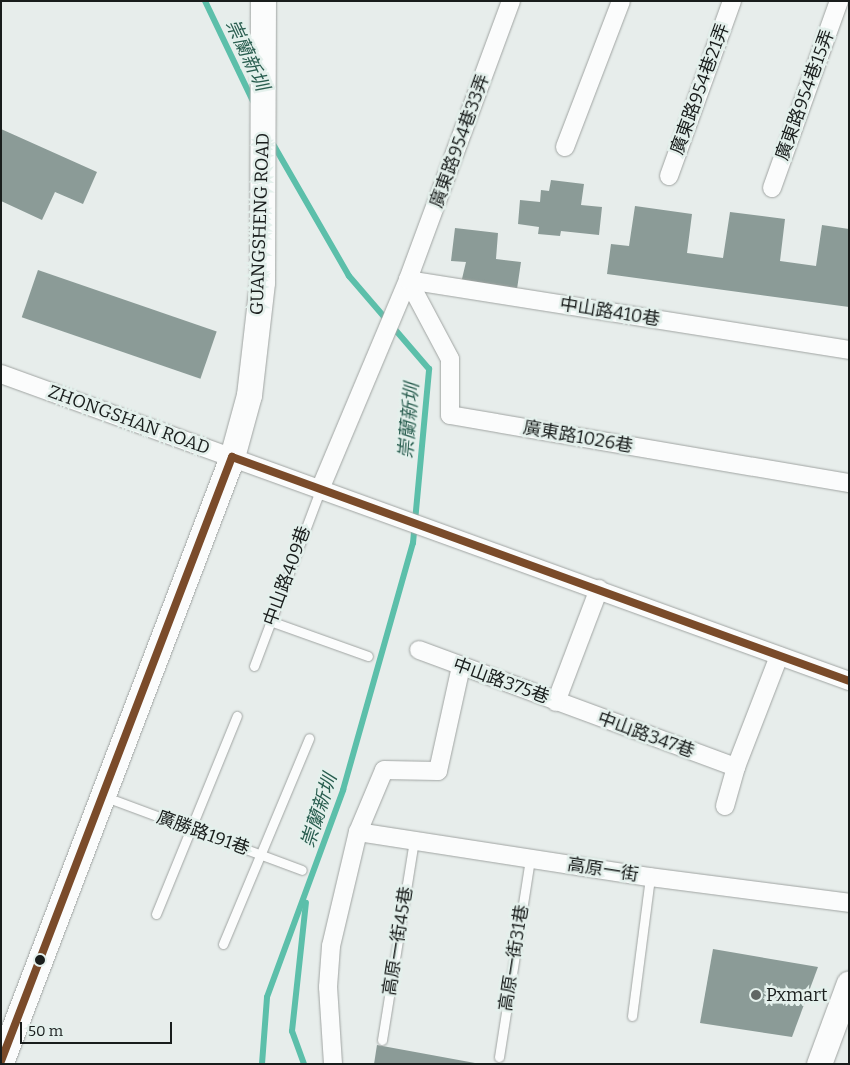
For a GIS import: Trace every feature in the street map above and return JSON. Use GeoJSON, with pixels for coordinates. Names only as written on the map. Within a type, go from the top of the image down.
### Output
{"type":"FeatureCollection","features":[{"type":"Feature","properties":{"kind":"street","name":"GUANGSHENG ROAD"},"geometry":{"type":"LineString","coordinates":[[1,1062],[232,457],[249,395],[262,282],[263,1]]}},
{"type":"Feature","properties":{"kind":"street","name":"廣東路954巷33弄"},"geometry":{"type":"LineString","coordinates":[[408,280],[511,1]]}},
{"type":"Feature","properties":{"kind":"street"},"geometry":{"type":"LineString","coordinates":[[565,147],[621,1]]}},
{"type":"Feature","properties":{"kind":"street","name":"廣東路954巷21弄"},"geometry":{"type":"LineString","coordinates":[[669,176],[732,1]]}},
{"type":"Feature","properties":{"kind":"street","name":"廣東路954巷15弄"},"geometry":{"type":"LineString","coordinates":[[772,188],[838,1]]}},
{"type":"Feature","properties":{"kind":"street"},"geometry":{"type":"LineString","coordinates":[[321,487],[387,335],[408,280]]}},
{"type":"Feature","properties":{"kind":"street","name":"中山路410巷"},"geometry":{"type":"LineString","coordinates":[[408,280],[849,350]]}},
{"type":"Feature","properties":{"kind":"street","name":"廣東路1026巷"},"geometry":{"type":"LineString","coordinates":[[408,280],[450,359],[450,415],[849,483]]}},
{"type":"Feature","properties":{"kind":"street","name":"ZHONGSHAN ROAD"},"geometry":{"type":"LineString","coordinates":[[1,374],[321,487],[428,528],[849,681]]}},
{"type":"Feature","properties":{"kind":"street","name":"中山路375巷"},"geometry":{"type":"LineString","coordinates":[[419,650],[556,702],[599,590]]}},
{"type":"Feature","properties":{"kind":"street"},"geometry":{"type":"LineString","coordinates":[[725,806],[736,767],[780,656]]}},
{"type":"Feature","properties":{"kind":"street"},"geometry":{"type":"LineString","coordinates":[[333,1064],[328,988],[332,946],[358,832],[384,770],[438,771],[461,666]]}},
{"type":"Feature","properties":{"kind":"street","name":"中山路347巷"},"geometry":{"type":"LineString","coordinates":[[556,702],[736,767]]}},
{"type":"Feature","properties":{"kind":"street","name":"高原一街"},"geometry":{"type":"LineString","coordinates":[[358,832],[650,877],[849,903]]}},
{"type":"Feature","properties":{"kind":"street"},"geometry":{"type":"LineString","coordinates":[[819,1064],[849,983]]}},
{"type":"Feature","properties":{"kind":"lane","name":"中山路409巷"},"geometry":{"type":"LineString","coordinates":[[254,666],[321,487]]}},
{"type":"Feature","properties":{"kind":"lane"},"geometry":{"type":"LineString","coordinates":[[270,621],[368,656]]}},
{"type":"Feature","properties":{"kind":"lane"},"geometry":{"type":"LineString","coordinates":[[156,914],[237,716]]}},
{"type":"Feature","properties":{"kind":"lane"},"geometry":{"type":"LineString","coordinates":[[223,944],[310,738]]}},
{"type":"Feature","properties":{"kind":"lane","name":"廣勝路191巷"},"geometry":{"type":"LineString","coordinates":[[103,796],[302,870]]}},
{"type":"Feature","properties":{"kind":"lane","name":"高原一街45巷"},"geometry":{"type":"LineString","coordinates":[[382,1040],[414,841]]}},
{"type":"Feature","properties":{"kind":"lane","name":"高原一街31巷"},"geometry":{"type":"LineString","coordinates":[[499,1056],[530,859]]}},
{"type":"Feature","properties":{"kind":"lane"},"geometry":{"type":"LineString","coordinates":[[632,1016],[650,877]]}},
{"type":"Feature","properties":{"kind":"building"},"geometry":{"type":"Polygon","coordinates":[[[1,129],[97,172],[83,204],[55,192],[42,220],[1,201],[1,129]]]}},
{"type":"Feature","properties":{"kind":"building"},"geometry":{"type":"Polygon","coordinates":[[[551,180],[584,184],[581,205],[602,207],[599,235],[561,231],[560,236],[538,234],[539,227],[518,224],[520,200],[540,202],[541,190],[549,191],[551,180]]]}},
{"type":"Feature","properties":{"kind":"building"},"geometry":{"type":"Polygon","coordinates":[[[635,206],[692,214],[687,253],[723,258],[730,212],[785,219],[780,261],[816,266],[822,225],[849,229],[849,307],[607,274],[611,244],[629,246],[635,206]]]}},
{"type":"Feature","properties":{"kind":"building"},"geometry":{"type":"Polygon","coordinates":[[[455,228],[498,233],[496,259],[521,262],[517,289],[461,283],[466,262],[451,261],[455,228]]]}},
{"type":"Feature","properties":{"kind":"building"},"geometry":{"type":"Polygon","coordinates":[[[38,270],[217,332],[200,379],[22,317],[38,270]]]}},
{"type":"Feature","properties":{"kind":"building","name":"Pxmart"},"geometry":{"type":"Polygon","coordinates":[[[713,949],[818,967],[792,1037],[700,1023],[713,949]]]}},
{"type":"Feature","properties":{"kind":"building"},"geometry":{"type":"Polygon","coordinates":[[[377,1045],[475,1063],[475,1064],[374,1064],[377,1045]]]}},
{"type":"Feature","properties":{"kind":"waterway","name":"崇蘭新圳"},"geometry":{"type":"LineString","coordinates":[[205,1],[253,101]]}},
{"type":"Feature","properties":{"kind":"waterway","name":"崇蘭新圳"},"geometry":{"type":"LineString","coordinates":[[262,1064],[267,997],[343,790],[413,543],[429,369],[349,276],[272,142]]}},
{"type":"Feature","properties":{"kind":"waterway","name":"崇蘭新圳"},"geometry":{"type":"LineString","coordinates":[[304,1064],[292,1031],[306,903]]}},
{"type":"Feature","properties":{"kind":"transit line"},"geometry":{"type":"LineString","coordinates":[[1,1061],[232,457],[849,681]]}},
{"type":"Feature","properties":{"kind":"place","name":"Pxmart"},"geometry":{"type":"Point","coordinates":[756,995]}}]}
